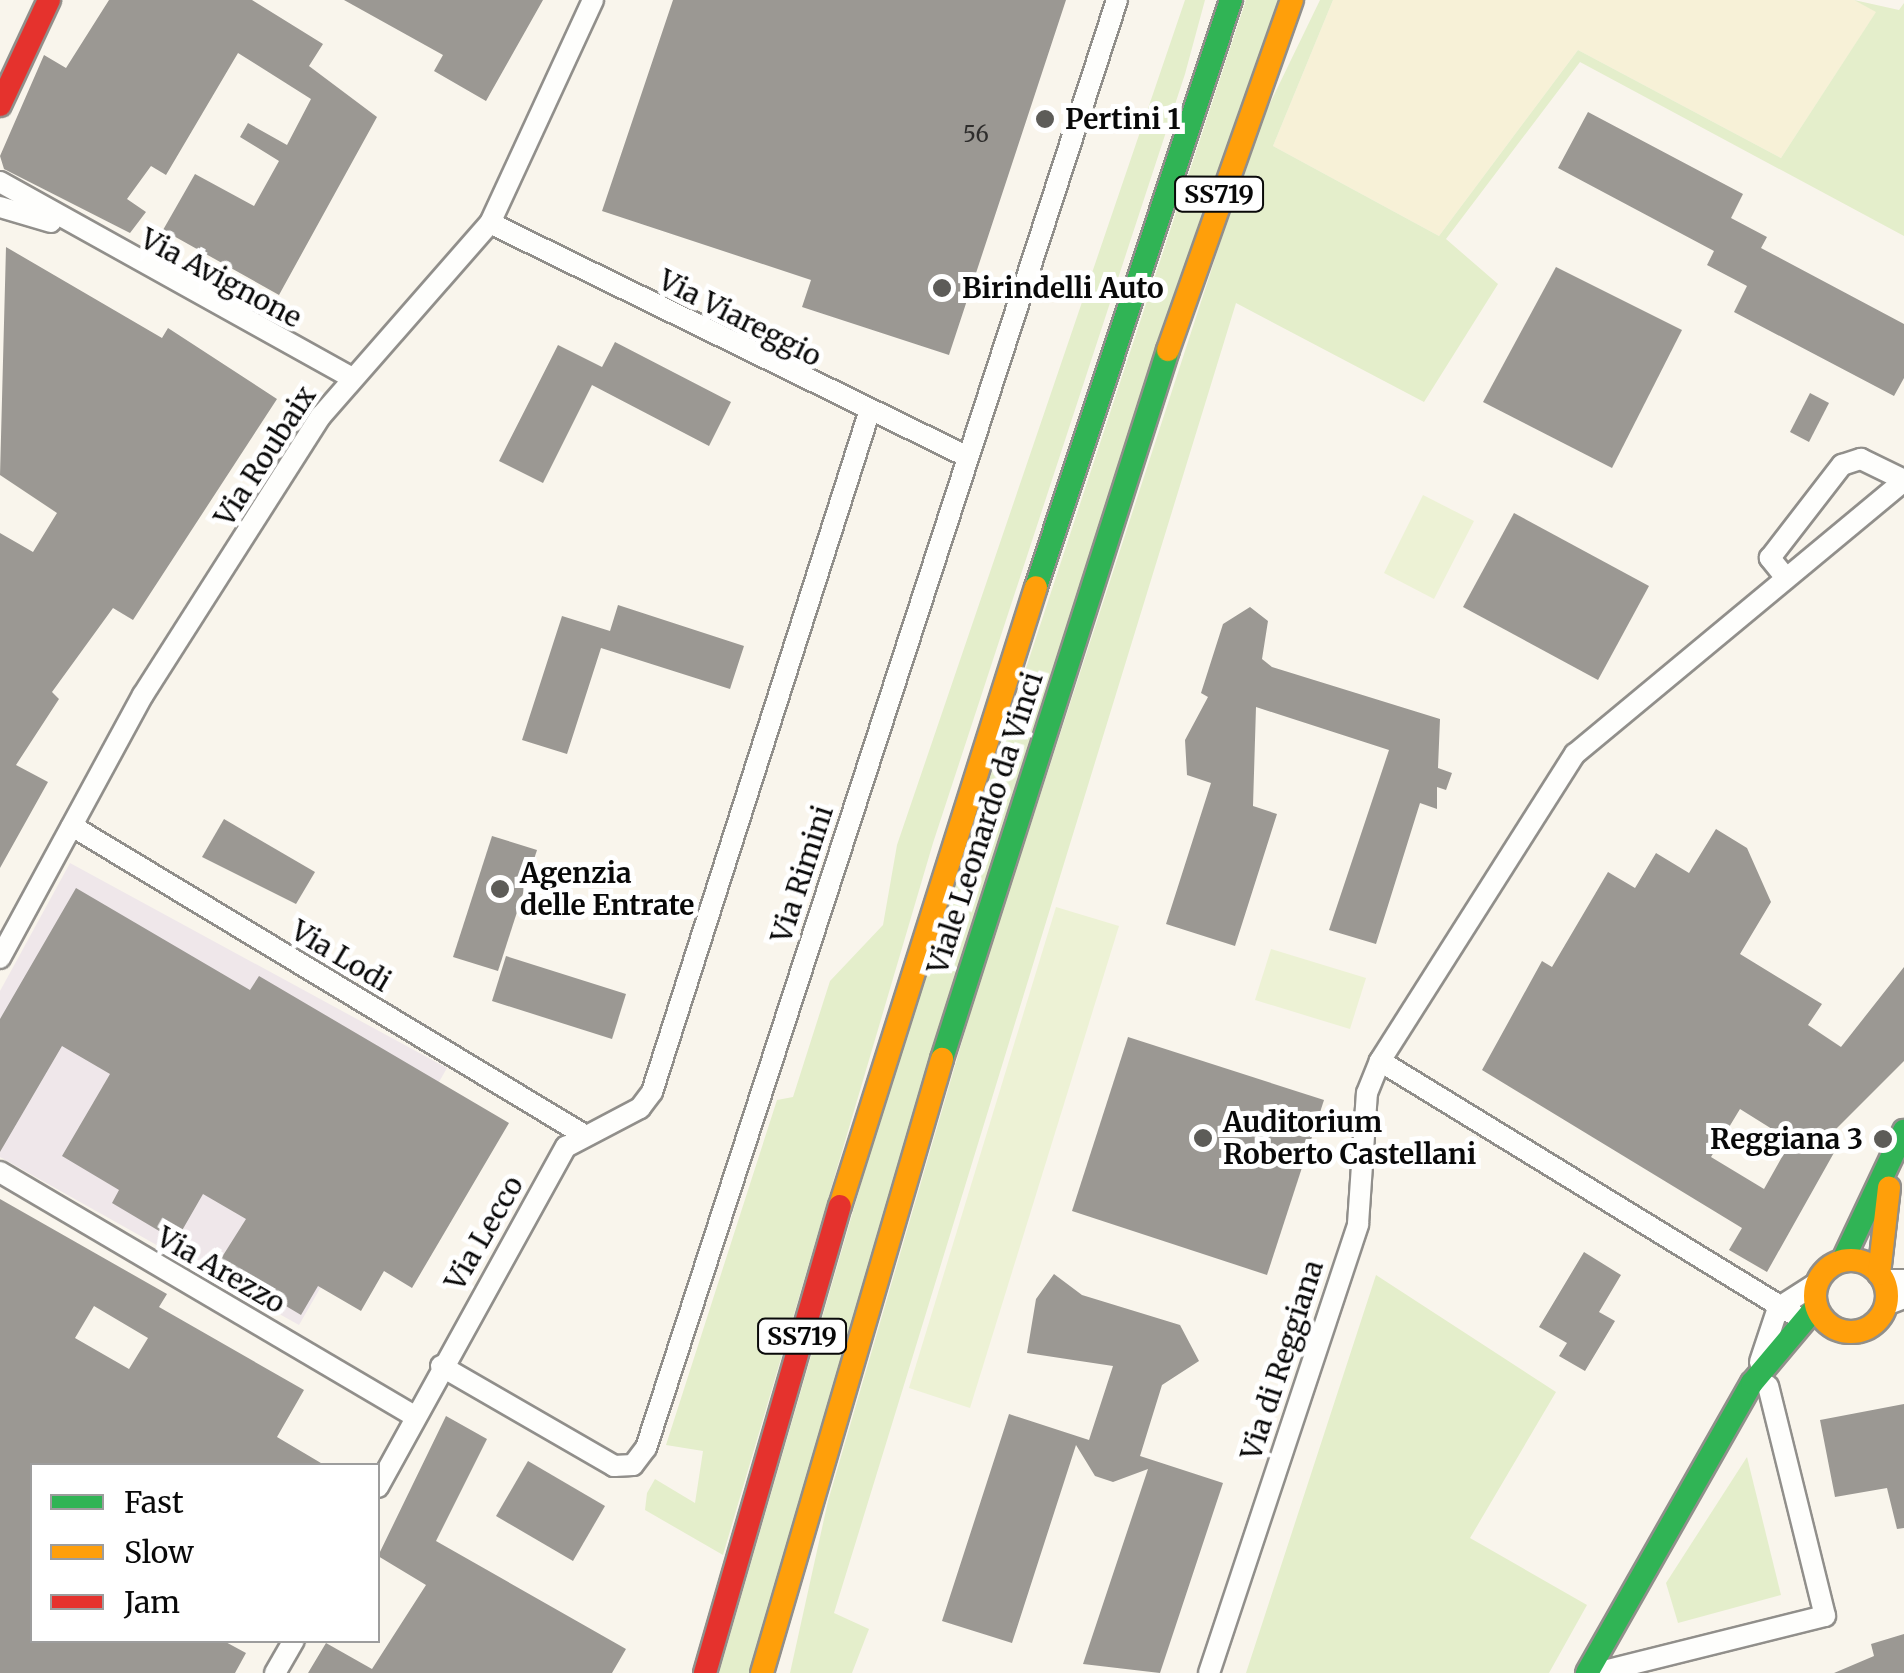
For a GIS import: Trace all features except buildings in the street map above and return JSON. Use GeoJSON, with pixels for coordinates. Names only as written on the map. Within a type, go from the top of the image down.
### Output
{"type":"FeatureCollection","features":[{"type":"Feature","properties":{"kind":"main road"},"geometry":{"type":"LineString","coordinates":[[2,94],[49,0]]}},
{"type":"Feature","properties":{"kind":"main road","name":"Viale Leonardo da Vinci"},"geometry":{"type":"LineString","coordinates":[[704,1673],[900,998],[1231,0]]}},
{"type":"Feature","properties":{"kind":"main road","name":"Viale Leonardo da Vinci"},"geometry":{"type":"LineString","coordinates":[[762,1673],[1154,390],[1292,0]]}},
{"type":"Feature","properties":{"kind":"main road"},"geometry":{"type":"LineString","coordinates":[[1587,1673],[1725,1440],[1810,1314],[1817,1282],[1843,1260],[1904,1131]]}},
{"type":"Feature","properties":{"kind":"main road"},"geometry":{"type":"LineString","coordinates":[[1810,1314],[1835,1328],[1863,1330],[1895,1301],[1889,1278],[1886,1202],[1904,1157]]}},
{"type":"Feature","properties":{"kind":"main road"},"geometry":{"type":"LineString","coordinates":[[1843,1260],[1889,1278]]}},
{"type":"Feature","properties":{"kind":"main road"},"geometry":{"type":"LineString","coordinates":[[1760,1385],[1835,1328]]}},
{"type":"Feature","properties":{"kind":"main road"},"geometry":{"type":"LineString","coordinates":[[776,1673],[784,1598]]}},
{"type":"Feature","properties":{"kind":"street","name":"Via Roubaix"},"geometry":{"type":"LineString","coordinates":[[0,958],[144,696],[350,377],[490,223],[592,0]]}},
{"type":"Feature","properties":{"kind":"street","name":"Via Rimini"},"geometry":{"type":"LineString","coordinates":[[442,1366],[614,1466],[640,1458],[1117,0]]}},
{"type":"Feature","properties":{"kind":"street","name":"Via Avignone"},"geometry":{"type":"LineString","coordinates":[[0,182],[66,227],[350,377]]}},
{"type":"Feature","properties":{"kind":"street","name":"Via Avignone"},"geometry":{"type":"LineString","coordinates":[[0,207],[66,227]]}},
{"type":"Feature","properties":{"kind":"street","name":"Via Viareggio"},"geometry":{"type":"LineString","coordinates":[[490,223],[869,413],[968,457]]}},
{"type":"Feature","properties":{"kind":"street"},"geometry":{"type":"LineString","coordinates":[[581,1133],[640,1108],[652,1092],[869,413]]}},
{"type":"Feature","properties":{"kind":"street","name":"Via di Reggiana"},"geometry":{"type":"LineString","coordinates":[[1210,1673],[1358,1224],[1367,1092],[1380,1061],[1575,754],[1904,481],[1862,459],[1842,464],[1770,558],[1786,578]]}},
{"type":"Feature","properties":{"kind":"street","name":"Via Lodi"},"geometry":{"type":"LineString","coordinates":[[72,826],[581,1133]]}},
{"type":"Feature","properties":{"kind":"street"},"geometry":{"type":"LineString","coordinates":[[1380,1061],[1778,1308],[1810,1314]]}},
{"type":"Feature","properties":{"kind":"street","name":"Via Lecco"},"geometry":{"type":"LineString","coordinates":[[380,1484],[442,1366],[581,1133]]}},
{"type":"Feature","properties":{"kind":"street","name":"Via Arezzo"},"geometry":{"type":"LineString","coordinates":[[0,1172],[415,1416]]}},
{"type":"Feature","properties":{"kind":"street"},"geometry":{"type":"LineString","coordinates":[[1596,1673],[1824,1616],[1760,1385],[1778,1308],[1817,1282]]}},
{"type":"Feature","properties":{"kind":"street"},"geometry":{"type":"LineString","coordinates":[[276,1673],[292,1643]]}},
{"type":"Feature","properties":{"kind":"shaded area"},"geometry":{"type":"Polygon","coordinates":[[[1333,0],[1854,0],[1877,11],[1781,158],[1578,50],[1439,236],[1273,146],[1333,0]]]}},
{"type":"Feature","properties":{"kind":"shaded area"},"geometry":{"type":"Polygon","coordinates":[[[70,863],[447,1068],[299,1325],[0,1157],[0,991],[70,863]]]}},
{"type":"Feature","properties":{"kind":"green space"},"geometry":{"type":"Polygon","coordinates":[[[1185,0],[1205,0],[1185,74],[933,843],[723,1555],[645,1510],[647,1493],[655,1479],[695,1503],[703,1451],[666,1445],[777,1100],[793,1097],[830,981],[883,925],[897,845],[1185,0]]]}},
{"type":"Feature","properties":{"kind":"green space"},"geometry":{"type":"Polygon","coordinates":[[[1246,0],[1279,0],[750,1673],[719,1673],[897,1060],[1246,0]]]}},
{"type":"Feature","properties":{"kind":"green space"},"geometry":{"type":"Polygon","coordinates":[[[1320,0],[1333,0],[1273,146],[1439,236],[1578,50],[1781,158],[1876,12],[1854,0],[1899,10],[1904,3],[1904,236],[1580,62],[1446,239],[1498,284],[1424,402],[1236,303],[834,1613],[869,1629],[852,1673],[790,1673],[828,1501],[980,980],[1257,130],[1320,0]]]}},
{"type":"Feature","properties":{"kind":"green space"},"geometry":{"type":"Polygon","coordinates":[[[1423,495],[1474,521],[1434,599],[1384,573],[1423,495]]]}},
{"type":"Feature","properties":{"kind":"green space"},"geometry":{"type":"Polygon","coordinates":[[[1056,907],[1119,926],[970,1408],[909,1388],[1056,907]]]}},
{"type":"Feature","properties":{"kind":"green space"},"geometry":{"type":"Polygon","coordinates":[[[1271,949],[1366,978],[1350,1029],[1255,1000],[1271,949]]]}},
{"type":"Feature","properties":{"kind":"green space"},"geometry":{"type":"Polygon","coordinates":[[[1376,1275],[1556,1392],[1470,1538],[1587,1605],[1549,1673],[1246,1673],[1376,1275]]]}},
{"type":"Feature","properties":{"kind":"green space"},"geometry":{"type":"Polygon","coordinates":[[[1747,1457],[1781,1595],[1678,1623],[1666,1583],[1747,1457]]]}},
{"type":"Feature","properties":{"kind":"traffic: fast"},"geometry":{"type":"LineString","coordinates":[[1036,587],[1231,0]]}},
{"type":"Feature","properties":{"kind":"traffic: fast"},"geometry":{"type":"LineString","coordinates":[[942,1059],[1168,350]]}},
{"type":"Feature","properties":{"kind":"traffic: fast"},"geometry":{"type":"LineString","coordinates":[[1843,1260],[1904,1131]]}},
{"type":"Feature","properties":{"kind":"traffic: fast"},"geometry":{"type":"LineString","coordinates":[[1587,1673],[1752,1383],[1816,1307]]}},
{"type":"Feature","properties":{"kind":"traffic: slow"},"geometry":{"type":"LineString","coordinates":[[1168,350],[1292,0]]}},
{"type":"Feature","properties":{"kind":"traffic: slow"},"geometry":{"type":"LineString","coordinates":[[840,1206],[1036,587]]}},
{"type":"Feature","properties":{"kind":"traffic: slow"},"geometry":{"type":"LineString","coordinates":[[762,1673],[942,1059]]}},
{"type":"Feature","properties":{"kind":"traffic: slow"},"geometry":{"type":"LineString","coordinates":[[1879,1274],[1889,1188]]}},
{"type":"Feature","properties":{"kind":"traffic: slow"},"geometry":{"type":"LineString","coordinates":[[1851,1260],[1876,1271],[1887,1296],[1876,1321],[1851,1332],[1826,1321],[1815,1296],[1826,1271],[1851,1260]]}},
{"type":"Feature","properties":{"kind":"traffic: jam"},"geometry":{"type":"LineString","coordinates":[[0,105],[49,0]]}},
{"type":"Feature","properties":{"kind":"traffic: jam"},"geometry":{"type":"LineString","coordinates":[[705,1673],[840,1206]]}},
{"type":"Feature","properties":{"kind":"place","name":"Pertini 1"},"geometry":{"type":"Point","coordinates":[1045,119]}},
{"type":"Feature","properties":{"kind":"place","name":"Birindelli Auto"},"geometry":{"type":"Point","coordinates":[942,288]}},
{"type":"Feature","properties":{"kind":"place","name":"Agenzia delle Entrate"},"geometry":{"type":"Point","coordinates":[500,889]}},
{"type":"Feature","properties":{"kind":"place","name":"Auditorium Roberto Castellani"},"geometry":{"type":"Point","coordinates":[1203,1138]}},
{"type":"Feature","properties":{"kind":"place","name":"Reggiana 3"},"geometry":{"type":"Point","coordinates":[1883,1139]}}]}
